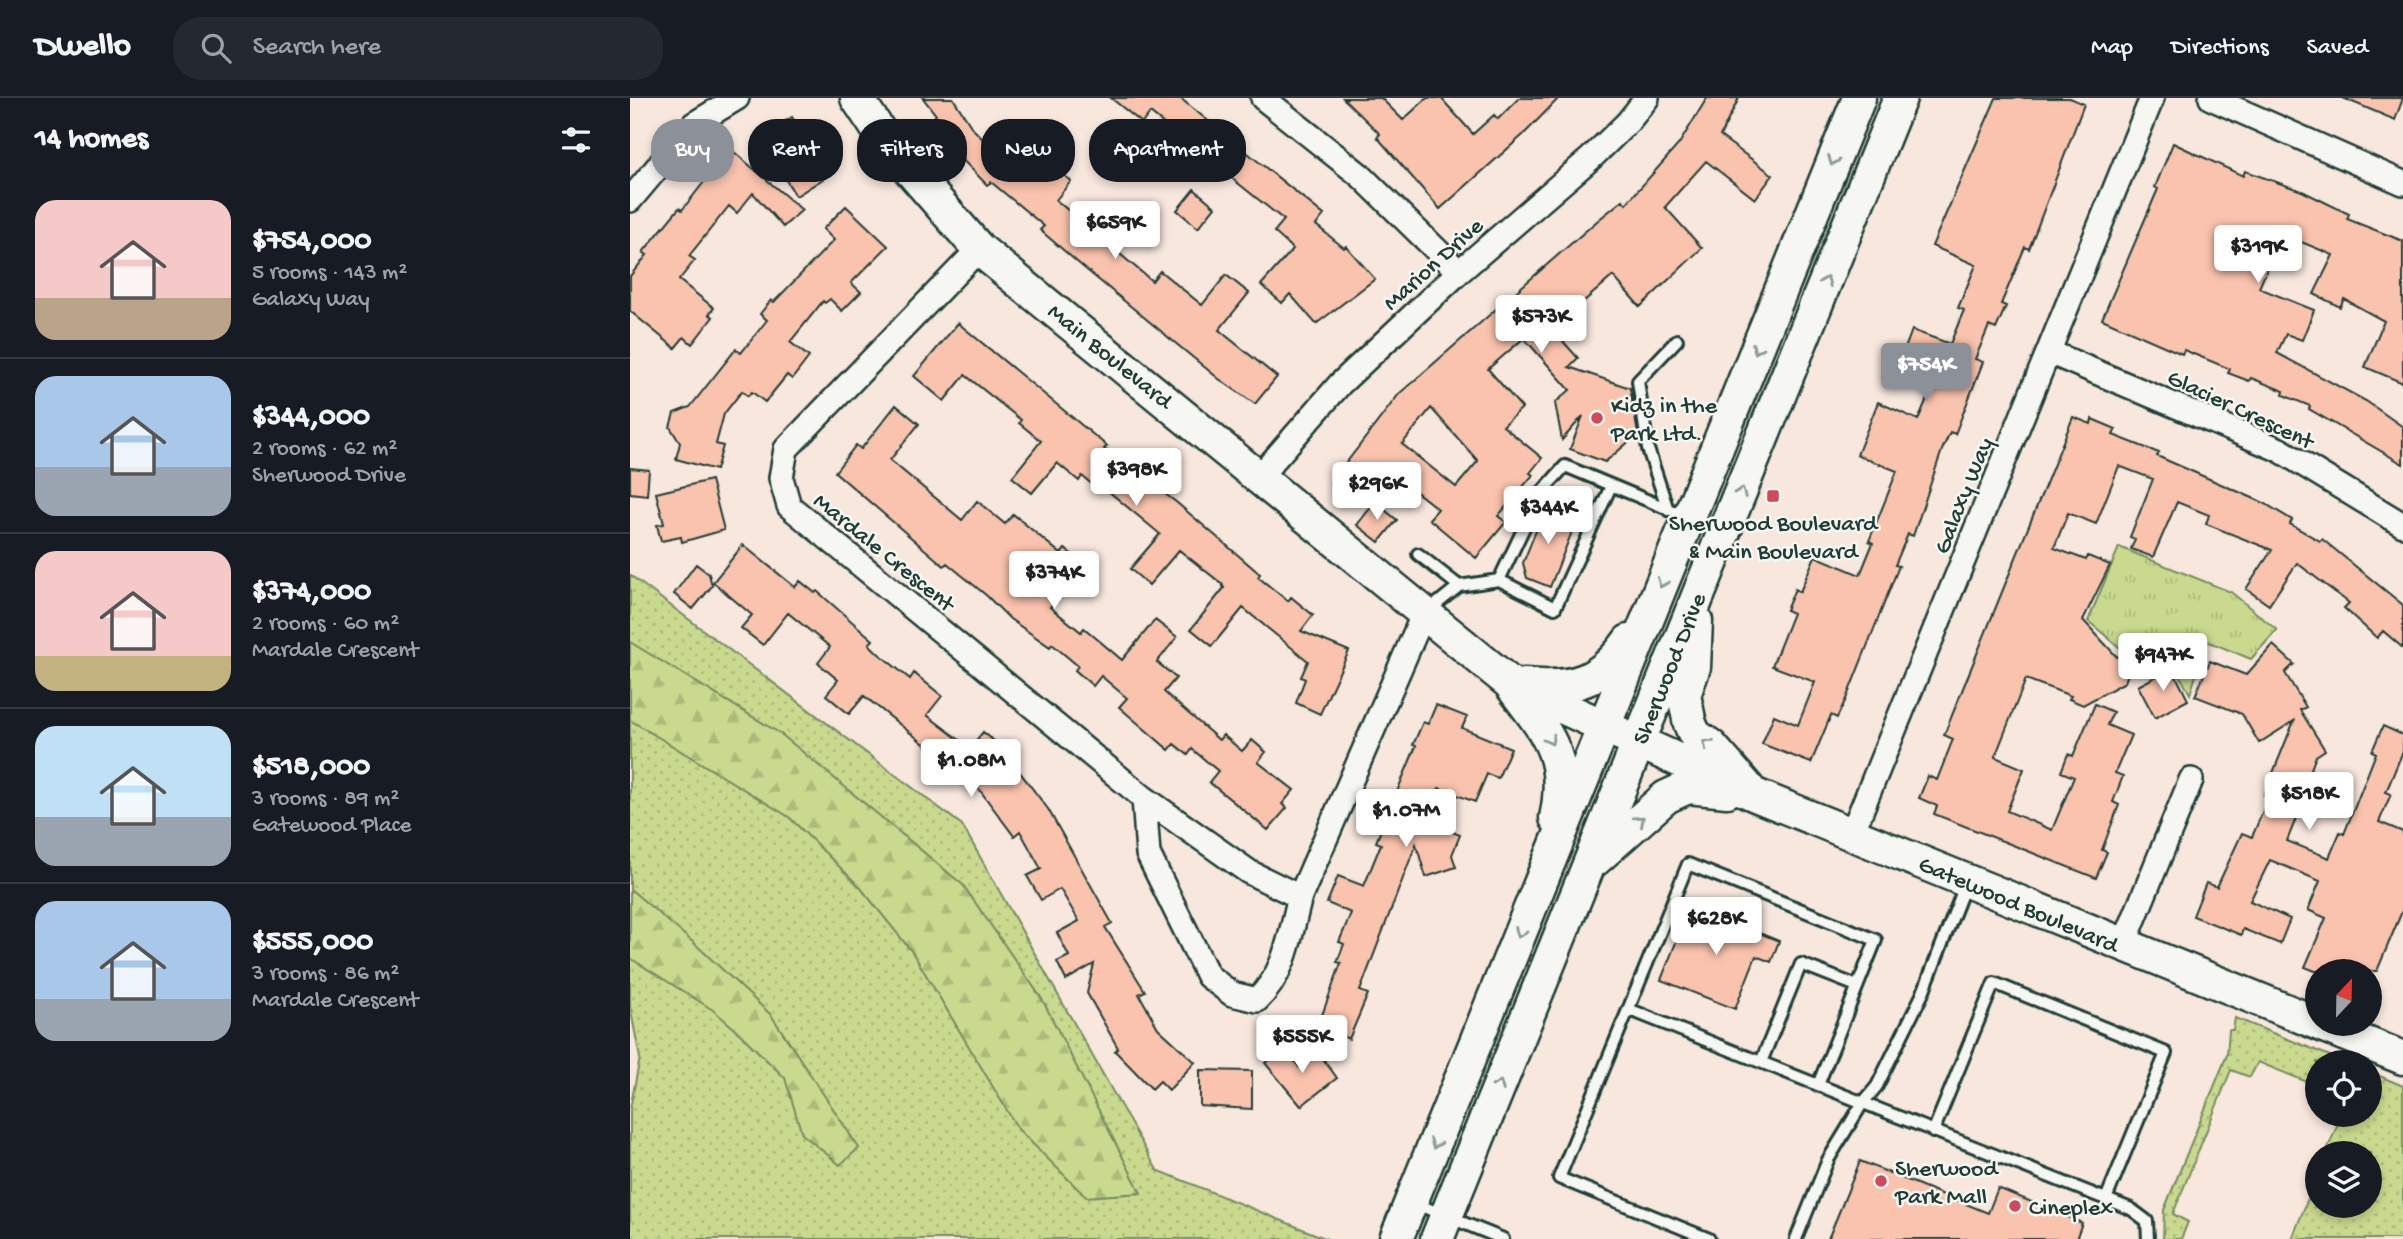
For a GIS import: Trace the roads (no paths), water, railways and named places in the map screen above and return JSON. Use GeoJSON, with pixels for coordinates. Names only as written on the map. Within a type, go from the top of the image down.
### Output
{"type":"FeatureCollection","features":[{"type":"Feature","properties":{"kind":"main road","name":"Main Boulevard"},"geometry":{"type":"LineString","coordinates":[[857,98],[889,146],[979,248],[1260,476],[1423,615],[1510,684],[1638,742]]}},
{"type":"Feature","properties":{"kind":"main road","name":"Sherwood Drive"},"geometry":{"type":"LineString","coordinates":[[1396,1239],[1649,614],[1678,514],[1858,98]]}},
{"type":"Feature","properties":{"kind":"main road","name":"Sherwood Drive"},"geometry":{"type":"LineString","coordinates":[[1441,1228],[1900,98]]}},
{"type":"Feature","properties":{"kind":"main road"},"geometry":{"type":"LineString","coordinates":[[1697,600],[1694,667],[1684,695],[1690,724],[1695,735],[1711,746],[1753,794]]}},
{"type":"Feature","properties":{"kind":"main road"},"geometry":{"type":"LineString","coordinates":[[1510,684],[1552,688],[1590,679],[1611,666],[1649,614]]}},
{"type":"Feature","properties":{"kind":"main road"},"geometry":{"type":"LineString","coordinates":[[1510,684],[1550,736],[1559,763],[1560,800],[1545,869]]}},
{"type":"Feature","properties":{"kind":"main road","name":"Gatewood Boulevard"},"geometry":{"type":"LineString","coordinates":[[1638,742],[1753,794],[2403,1058]]}},
{"type":"Feature","properties":{"kind":"main road"},"geometry":{"type":"LineString","coordinates":[[1589,866],[1666,797],[1688,787],[1753,794]]}},
{"type":"Feature","properties":{"kind":"street"},"geometry":{"type":"LineString","coordinates":[[630,200],[694,124],[737,98]]}},
{"type":"Feature","properties":{"kind":"street"},"geometry":{"type":"LineString","coordinates":[[1263,98],[1361,176],[1459,272]]}},
{"type":"Feature","properties":{"kind":"street","name":"Marion Drive"},"geometry":{"type":"LineString","coordinates":[[1260,476],[1340,384],[1459,272],[1629,122],[1647,98]]}},
{"type":"Feature","properties":{"kind":"street","name":"Galaxy Way"},"geometry":{"type":"LineString","coordinates":[[1852,833],[2152,98]]}},
{"type":"Feature","properties":{"kind":"street"},"geometry":{"type":"LineString","coordinates":[[2211,98],[2403,183]]}},
{"type":"Feature","properties":{"kind":"street","name":"Mardale Crescent"},"geometry":{"type":"LineString","coordinates":[[979,248],[786,449],[781,478],[789,506],[1144,798],[1249,872],[1300,897]]}},
{"type":"Feature","properties":{"kind":"street","name":"Glacier Crescent"},"geometry":{"type":"LineString","coordinates":[[2049,352],[2280,450],[2403,525]]}},
{"type":"Feature","properties":{"kind":"street"},"geometry":{"type":"LineString","coordinates":[[1144,798],[1148,854],[1208,975],[1232,994],[1257,1000],[1268,990],[1280,972],[1300,897],[1423,615]]}},
{"type":"Feature","properties":{"kind":"street"},"geometry":{"type":"LineString","coordinates":[[2123,946],[2191,780]]}},
{"type":"Feature","properties":{"kind":"lane"},"geometry":{"type":"LineString","coordinates":[[1677,340],[1638,381],[1648,449],[1678,514]]}},
{"type":"Feature","properties":{"kind":"lane"},"geometry":{"type":"LineString","coordinates":[[1499,580],[1540,494],[1565,466],[1678,514]]}},
{"type":"Feature","properties":{"kind":"lane"},"geometry":{"type":"LineString","coordinates":[[1423,615],[1459,586],[1499,580],[1555,608],[1611,486]]}},
{"type":"Feature","properties":{"kind":"lane"},"geometry":{"type":"LineString","coordinates":[[1418,554],[1459,586]]}},
{"type":"Feature","properties":{"kind":"lane"},"geometry":{"type":"LineString","coordinates":[[1709,1239],[1559,1178],[1688,864],[1876,940],[1818,1085]]}},
{"type":"Feature","properties":{"kind":"lane"},"geometry":{"type":"LineString","coordinates":[[1796,1239],[1828,1160],[1862,1104],[1877,1086],[1922,995],[1967,880]]}},
{"type":"Feature","properties":{"kind":"lane"},"geometry":{"type":"LineString","coordinates":[[1761,1062],[1801,964],[1857,986]]}},
{"type":"Feature","properties":{"kind":"lane"},"geometry":{"type":"LineString","coordinates":[[1933,1132],[1994,983],[2166,1053],[2106,1199]]}},
{"type":"Feature","properties":{"kind":"lane"},"geometry":{"type":"LineString","coordinates":[[1628,1009],[2131,1209],[2147,1221],[2148,1239]]}},
{"type":"Feature","properties":{"kind":"lane"},"geometry":{"type":"LineString","coordinates":[[1411,1202],[1441,1228],[1503,1239]]}},
{"type":"Feature","properties":{"kind":"place","name":"Kidz in the Park Ltd."},"geometry":{"type":"Point","coordinates":[1597,418]}},
{"type":"Feature","properties":{"kind":"place","name":"Sherwood Boulevard & Main Boulevard"},"geometry":{"type":"Point","coordinates":[1773,496]}},
{"type":"Feature","properties":{"kind":"place","name":"Sherwood Park Mall"},"geometry":{"type":"Point","coordinates":[1881,1181]}},
{"type":"Feature","properties":{"kind":"place","name":"Cineplex"},"geometry":{"type":"Point","coordinates":[2015,1206]}}]}
